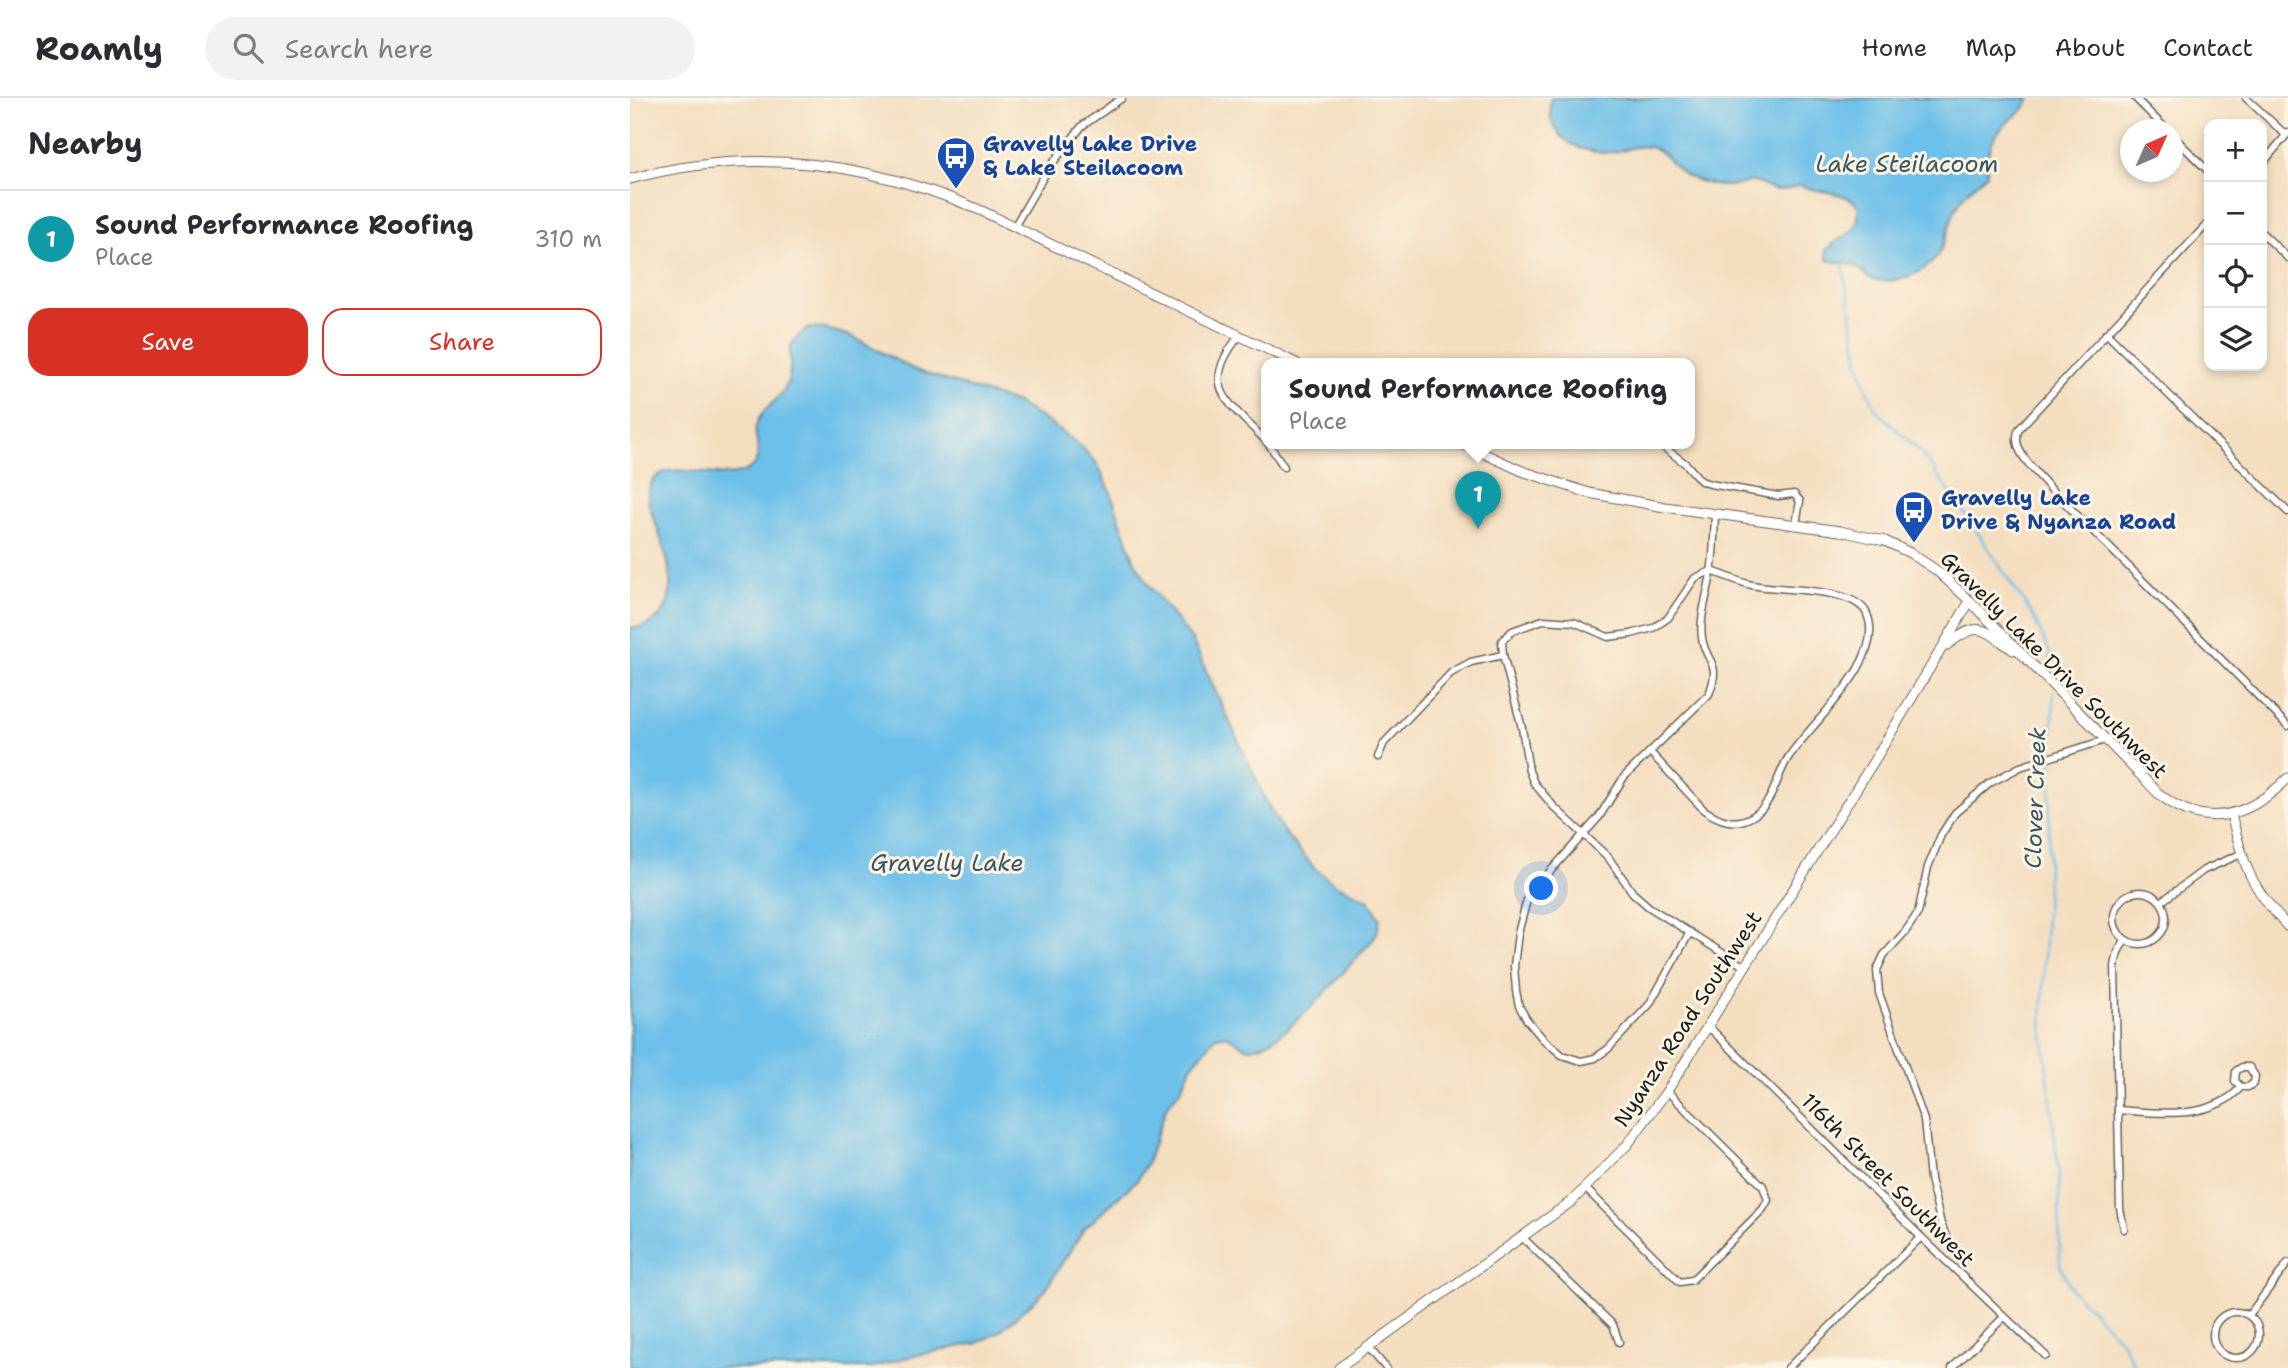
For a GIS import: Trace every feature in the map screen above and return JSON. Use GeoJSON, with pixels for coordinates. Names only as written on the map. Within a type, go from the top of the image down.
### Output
{"type":"FeatureCollection","features":[{"type":"Feature","properties":{"kind":"main road"},"geometry":{"type":"LineString","coordinates":[[630,179],[687,166],[744,161],[824,165],[866,171],[903,181],[947,196],[1286,358]]}},
{"type":"Feature","properties":{"kind":"main road","name":"Gravelly Lake Drive Southwest"},"geometry":{"type":"LineString","coordinates":[[1473,449],[1503,464],[1570,488],[1715,514],[1840,531],[1893,544],[1910,552],[1936,570],[1970,601],[2105,740],[2172,804],[2182,810],[2203,815],[2243,811],[2264,800],[2288,778]]}},
{"type":"Feature","properties":{"kind":"main road","name":"Nyanza Road Southwest"},"geometry":{"type":"LineString","coordinates":[[1339,1368],[1586,1189],[1626,1145],[1667,1091],[1970,601]]}},
{"type":"Feature","properties":{"kind":"main road"},"geometry":{"type":"LineString","coordinates":[[1941,649],[1959,635],[1978,629],[1990,633],[2032,663]]}},
{"type":"Feature","properties":{"kind":"main road"},"geometry":{"type":"LineString","coordinates":[[2231,814],[2249,877],[2266,903],[2288,927]]}},
{"type":"Feature","properties":{"kind":"street"},"geometry":{"type":"LineString","coordinates":[[1014,227],[1048,169],[1082,126],[1122,98]]}},
{"type":"Feature","properties":{"kind":"street"},"geometry":{"type":"LineString","coordinates":[[2136,98],[2156,119]]}},
{"type":"Feature","properties":{"kind":"street"},"geometry":{"type":"LineString","coordinates":[[2246,98],[2287,134],[2267,158]]}},
{"type":"Feature","properties":{"kind":"street"},"geometry":{"type":"LineString","coordinates":[[2183,146],[2204,167]]}},
{"type":"Feature","properties":{"kind":"street"},"geometry":{"type":"LineString","coordinates":[[2204,227],[2018,429],[2016,439],[2022,454],[2049,487],[2288,726]]}},
{"type":"Feature","properties":{"kind":"street"},"geometry":{"type":"LineString","coordinates":[[2267,238],[2288,258]]}},
{"type":"Feature","properties":{"kind":"street"},"geometry":{"type":"LineString","coordinates":[[2106,333],[2288,512]]}},
{"type":"Feature","properties":{"kind":"street"},"geometry":{"type":"LineString","coordinates":[[1240,335],[1224,356],[1218,384],[1226,397],[1261,435]]}},
{"type":"Feature","properties":{"kind":"street"},"geometry":{"type":"LineString","coordinates":[[1272,449],[1284,467]]}},
{"type":"Feature","properties":{"kind":"street"},"geometry":{"type":"LineString","coordinates":[[1666,449],[1686,464],[1701,481],[1778,496],[1794,494],[1800,501],[1796,524]]}},
{"type":"Feature","properties":{"kind":"street"},"geometry":{"type":"LineString","coordinates":[[1690,932],[1643,1011],[1608,1049],[1590,1060],[1567,1058],[1552,1048],[1527,1020],[1517,1000],[1514,966],[1518,933],[1528,896],[1599,817],[1620,782],[1709,694],[1714,682],[1714,667],[1704,645],[1702,632],[1711,571],[1715,514]]}},
{"type":"Feature","properties":{"kind":"street"},"geometry":{"type":"LineString","coordinates":[[1650,752],[1704,810],[1714,817],[1726,821],[1751,818],[1767,803],[1794,749],[1839,695],[1859,665],[1870,626],[1865,610],[1843,596],[1752,585],[1711,571],[1695,578],[1668,618],[1653,628],[1608,637],[1574,622],[1538,621],[1505,636],[1501,646],[1534,783],[1554,807],[1608,857],[1633,893],[1745,967]]}},
{"type":"Feature","properties":{"kind":"street"},"geometry":{"type":"LineString","coordinates":[[1378,757],[1384,743],[1451,673],[1471,662],[1503,655]]}},
{"type":"Feature","properties":{"kind":"street"},"geometry":{"type":"LineString","coordinates":[[1950,1243],[1941,1224],[1930,1178],[1924,1120],[1879,993],[1877,970],[1884,955],[1918,913],[1928,867],[1950,819],[1990,783],[2039,759],[2105,740]]}},
{"type":"Feature","properties":{"kind":"street"},"geometry":{"type":"LineString","coordinates":[[2161,902],[2204,870],[2241,854]]}},
{"type":"Feature","properties":{"kind":"street"},"geometry":{"type":"LineString","coordinates":[[2147,892],[2161,902],[2167,919],[2161,935],[2146,944],[2137,945],[2125,940],[2116,930],[2114,922],[2117,905],[2122,898],[2130,894],[2147,892]]}},
{"type":"Feature","properties":{"kind":"street"},"geometry":{"type":"LineString","coordinates":[[2124,1229],[2120,1208],[2115,966],[2118,952],[2125,940]]}},
{"type":"Feature","properties":{"kind":"street","name":"116th Street Southwest"},"geometry":{"type":"LineString","coordinates":[[1708,1026],[2003,1318],[2046,1356]]}},
{"type":"Feature","properties":{"kind":"street"},"geometry":{"type":"LineString","coordinates":[[2118,1110],[2153,1112],[2209,1109],[2226,1100],[2241,1087]]}},
{"type":"Feature","properties":{"kind":"street"},"geometry":{"type":"LineString","coordinates":[[1586,1189],[1675,1279],[1686,1282],[1692,1280],[1763,1209],[1767,1194],[1763,1186],[1667,1091]]}},
{"type":"Feature","properties":{"kind":"street"},"geometry":{"type":"LineString","coordinates":[[1522,1237],[1613,1325],[1619,1342]]}},
{"type":"Feature","properties":{"kind":"street"},"geometry":{"type":"LineString","coordinates":[[1787,1368],[1921,1237]]}},
{"type":"Feature","properties":{"kind":"street"},"geometry":{"type":"LineString","coordinates":[[2249,1315],[2288,1263]]}},
{"type":"Feature","properties":{"kind":"street"},"geometry":{"type":"LineString","coordinates":[[2241,1312],[2249,1315],[2258,1327],[2258,1341],[2250,1353],[2236,1358],[2216,1348],[2212,1332],[2214,1325],[2225,1314],[2241,1312]]}},
{"type":"Feature","properties":{"kind":"street"},"geometry":{"type":"LineString","coordinates":[[1952,1368],[2003,1318]]}},
{"type":"Feature","properties":{"kind":"street"},"geometry":{"type":"LineString","coordinates":[[1368,1347],[1386,1368]]}},
{"type":"Feature","properties":{"kind":"street"},"geometry":{"type":"LineString","coordinates":[[2236,1358],[2236,1368]]}},
{"type":"Feature","properties":{"kind":"water","name":"Lake Steilacoom"},"geometry":{"type":"Polygon","coordinates":[[[1551,98],[2030,98],[2025,108],[2004,125],[1995,137],[1989,150],[1987,174],[1959,203],[1940,251],[1933,261],[1923,270],[1907,277],[1883,281],[1872,279],[1853,265],[1827,260],[1826,250],[1856,226],[1858,206],[1851,200],[1800,185],[1781,190],[1752,182],[1732,186],[1706,183],[1682,173],[1660,151],[1644,146],[1612,152],[1587,150],[1566,140],[1558,132],[1550,111],[1551,98]]]}},
{"type":"Feature","properties":{"kind":"water","name":"Gravelly Lake"},"geometry":{"type":"Polygon","coordinates":[[[809,328],[826,329],[851,336],[915,370],[1017,403],[1077,443],[1096,462],[1109,488],[1135,562],[1149,585],[1192,640],[1268,805],[1283,831],[1315,869],[1335,884],[1368,899],[1380,918],[1377,933],[1371,942],[1315,1004],[1281,1034],[1265,1044],[1250,1048],[1227,1035],[1216,1037],[1192,1065],[1181,1089],[1166,1108],[1147,1163],[1138,1179],[1084,1229],[1043,1293],[999,1332],[978,1343],[912,1356],[870,1368],[630,1368],[630,627],[643,626],[655,620],[663,612],[670,590],[668,564],[650,510],[648,494],[656,477],[668,471],[731,475],[744,472],[755,463],[758,454],[756,426],[762,414],[784,390],[790,374],[790,348],[809,328]]]}},
{"type":"Feature","properties":{"kind":"waterway","name":"Clover Creek"},"geometry":{"type":"LineString","coordinates":[[1843,264],[1859,363],[1866,388],[1877,411],[1921,452],[2033,616],[2049,651],[2052,679]]}},
{"type":"Feature","properties":{"kind":"waterway","name":"Clover Creek"},"geometry":{"type":"LineString","coordinates":[[2054,693],[2042,1026],[2059,1175],[2060,1266],[2072,1290],[2120,1339],[2136,1368]]}},
{"type":"Feature","properties":{"kind":"place","name":"Gravelly Lake Drive & Lake Steilacoom"},"geometry":{"type":"Point","coordinates":[956,190]}},
{"type":"Feature","properties":{"kind":"place","name":"Sound Performance Roofing"},"geometry":{"type":"Point","coordinates":[1478,529]}},
{"type":"Feature","properties":{"kind":"place","name":"Gravelly Lake Drive & Nyanza Road"},"geometry":{"type":"Point","coordinates":[1914,544]}}]}
